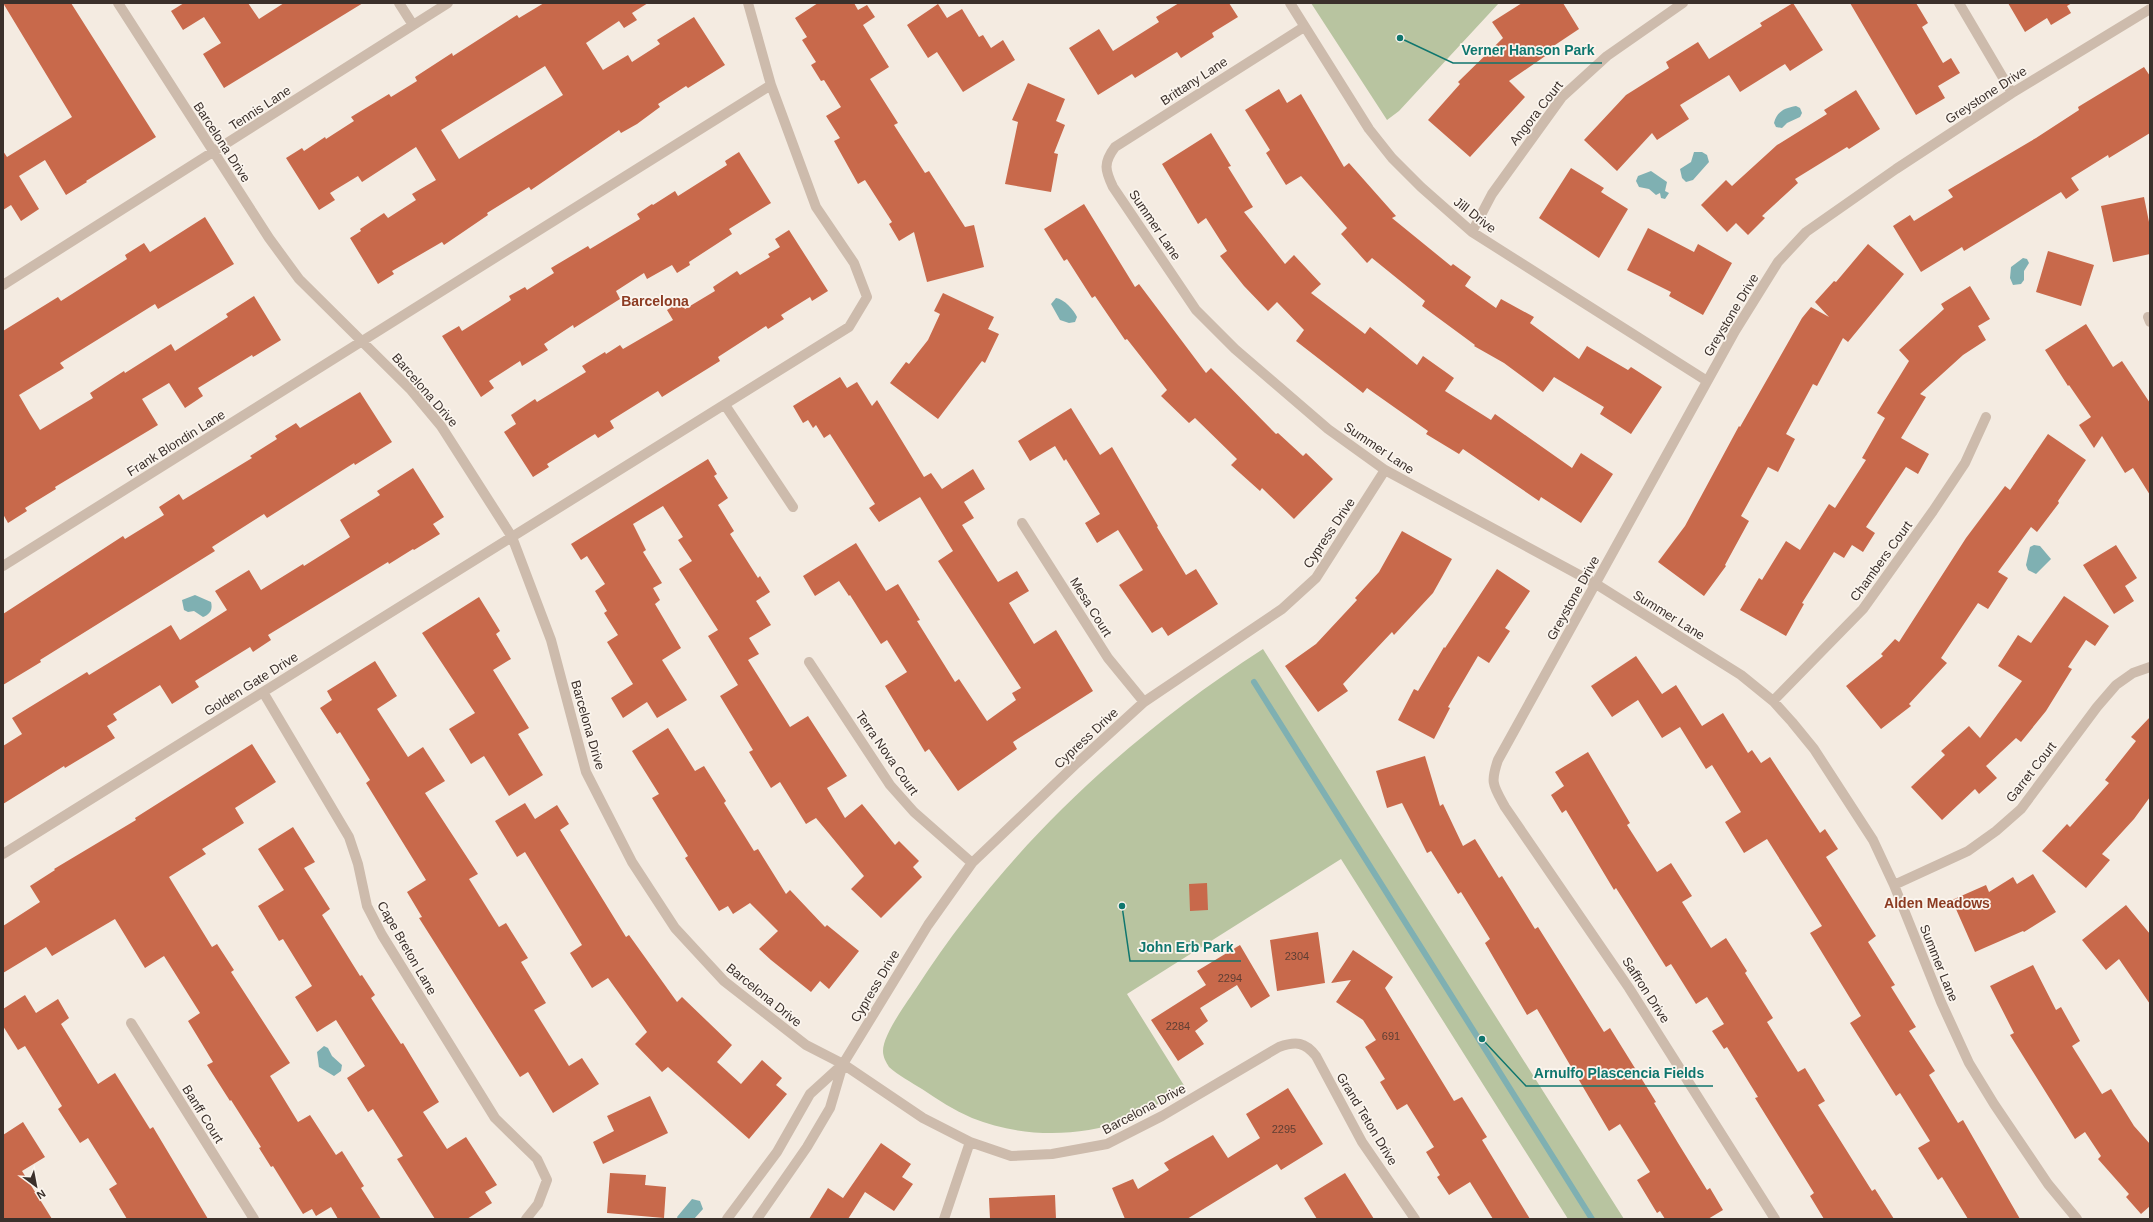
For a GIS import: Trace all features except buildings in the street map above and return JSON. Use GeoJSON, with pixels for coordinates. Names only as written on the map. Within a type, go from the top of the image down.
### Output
{"type":"FeatureCollection","features":[{"type":"Feature","properties":{"kind":"street","name":"Barcelona Drive"},"geometry":{"type":"LineString","coordinates":[[118,3],[269,238],[299,278],[336,317],[363,341],[411,390],[441,426],[512,537],[551,640],[586,772],[632,862],[675,928],[724,981],[806,1045],[843,1064],[923,1118],[970,1142],[1011,1156],[1052,1154],[1107,1144],[1162,1116],[1279,1047],[1290,1043]]}},
{"type":"Feature","properties":{"kind":"street"},"geometry":{"type":"LineString","coordinates":[[399,3],[413,25]]}},
{"type":"Feature","properties":{"kind":"street","name":"Tennis Lane"},"geometry":{"type":"LineString","coordinates":[[3,285],[448,3]]}},
{"type":"Feature","properties":{"kind":"street"},"geometry":{"type":"LineString","coordinates":[[748,3],[771,85]]}},
{"type":"Feature","properties":{"kind":"street","name":"Jill Drive"},"geometry":{"type":"LineString","coordinates":[[1290,3],[1370,129],[1392,158],[1421,187],[1472,232],[1707,381]]}},
{"type":"Feature","properties":{"kind":"street","name":"Angora Court"},"geometry":{"type":"LineString","coordinates":[[1472,232],[1492,194],[1562,97],[1607,56],[1683,3]]}},
{"type":"Feature","properties":{"kind":"street"},"geometry":{"type":"LineString","coordinates":[[1958,3],[2012,93]]}},
{"type":"Feature","properties":{"kind":"street","name":"Greystone Drive"},"geometry":{"type":"LineString","coordinates":[[1492,778],[1498,760],[1734,331],[1778,262],[1806,232],[1896,169],[2012,93],[2150,9]]}},
{"type":"Feature","properties":{"kind":"street","name":"Brittany Lane"},"geometry":{"type":"LineString","coordinates":[[1106,165],[1115,147],[1304,27]]}},
{"type":"Feature","properties":{"kind":"street","name":"Frank Blondin Lane"},"geometry":{"type":"LineString","coordinates":[[3,566],[771,85]]}},
{"type":"Feature","properties":{"kind":"street","name":"Golden Gate Drive"},"geometry":{"type":"LineString","coordinates":[[3,854],[849,327],[867,297],[854,263],[816,207],[771,85]]}},
{"type":"Feature","properties":{"kind":"street","name":"Summer Lane"},"geometry":{"type":"LineString","coordinates":[[1106,165],[1106,171],[1113,187],[1196,310],[1235,350],[1328,429],[1384,470],[1596,584],[1741,675],[1773,701],[1814,749],[1873,840],[1894,886],[1941,1002],[1969,1063],[1994,1104],[2048,1184],[2077,1219]]}},
{"type":"Feature","properties":{"kind":"street"},"geometry":{"type":"LineString","coordinates":[[725,405],[793,507]]}},
{"type":"Feature","properties":{"kind":"street","name":"Chambers Court"},"geometry":{"type":"LineString","coordinates":[[1773,701],[1863,609],[1933,511],[1965,463],[1986,417]]}},
{"type":"Feature","properties":{"kind":"street","name":"Cypress Drive"},"geometry":{"type":"LineString","coordinates":[[757,1219],[807,1147],[830,1108],[843,1064],[928,925],[972,863],[1076,764],[1144,702],[1282,609],[1316,578],[1340,538],[1363,506],[1384,470]]}},
{"type":"Feature","properties":{"kind":"street","name":"Mesa Court"},"geometry":{"type":"LineString","coordinates":[[1022,523],[1108,658],[1144,702]]}},
{"type":"Feature","properties":{"kind":"street","name":"Terra Nova Court"},"geometry":{"type":"LineString","coordinates":[[810,662],[890,784],[914,812],[972,863]]}},
{"type":"Feature","properties":{"kind":"street","name":"Garret Court"},"geometry":{"type":"LineString","coordinates":[[1894,886],[1968,851],[1996,831],[2021,809],[2097,707],[2116,685],[2133,673],[2150,667]]}},
{"type":"Feature","properties":{"kind":"street","name":"Cape Breton Lane"},"geometry":{"type":"LineString","coordinates":[[263,692],[349,837],[358,864],[367,906],[382,935],[495,1118],[537,1158],[546,1180],[538,1204],[526,1219]]}},
{"type":"Feature","properties":{"kind":"street","name":"Saffron Drive"},"geometry":{"type":"LineString","coordinates":[[1492,778],[1505,807],[1629,988],[1775,1219]]}},
{"type":"Feature","properties":{"kind":"street","name":"Banff Court"},"geometry":{"type":"LineString","coordinates":[[131,1022],[254,1219]]}},
{"type":"Feature","properties":{"kind":"street","name":"Grand Teton Drive"},"geometry":{"type":"LineString","coordinates":[[1290,1043],[1300,1042],[1309,1047],[1316,1056],[1362,1142],[1415,1219]]}},
{"type":"Feature","properties":{"kind":"street","name":"Cypress Drive"},"geometry":{"type":"LineString","coordinates":[[727,1219],[777,1152],[810,1094],[843,1064]]}},
{"type":"Feature","properties":{"kind":"street"},"geometry":{"type":"LineString","coordinates":[[944,1219],[970,1142]]}},
{"type":"Feature","properties":{"kind":"green space"},"geometry":{"type":"Polygon","coordinates":[[[1311,3],[1499,3],[1399,111],[1387,120],[1311,3]]]}},
{"type":"Feature","properties":{"kind":"green space"},"geometry":{"type":"Polygon","coordinates":[[[1263,649],[1624,1219],[1568,1219],[1341,859],[1127,994],[1185,1087],[1155,1106],[1132,1118],[1106,1127],[1067,1133],[1028,1132],[1009,1129],[972,1118],[959,1112],[905,1079],[889,1067],[883,1051],[884,1044],[891,1027],[952,936],[989,888],[1029,843],[1116,759],[1163,720],[1263,649]]]}},
{"type":"Feature","properties":{"kind":"water"},"geometry":{"type":"Polygon","coordinates":[[[1796,106],[1800,108],[1802,113],[1800,117],[1787,123],[1782,128],[1776,127],[1774,123],[1779,113],[1785,109],[1796,106]]]}},
{"type":"Feature","properties":{"kind":"water"},"geometry":{"type":"Polygon","coordinates":[[[1694,152],[1702,152],[1707,155],[1709,162],[1693,180],[1686,182],[1682,178],[1680,169],[1691,162],[1694,152]]]}},
{"type":"Feature","properties":{"kind":"water"},"geometry":{"type":"Polygon","coordinates":[[[1651,171],[1667,182],[1665,191],[1669,193],[1665,199],[1661,198],[1660,193],[1656,195],[1649,189],[1639,187],[1636,181],[1638,176],[1651,171]]]}},
{"type":"Feature","properties":{"kind":"water"},"geometry":{"type":"Polygon","coordinates":[[[2023,258],[2027,259],[2029,263],[2024,271],[2024,280],[2021,284],[2013,285],[2010,278],[2011,267],[2023,258]]]}},
{"type":"Feature","properties":{"kind":"water"},"geometry":{"type":"Polygon","coordinates":[[[1056,298],[1068,305],[1074,311],[1077,317],[1075,322],[1069,323],[1060,320],[1051,304],[1056,298]]]}},
{"type":"Feature","properties":{"kind":"water"},"geometry":{"type":"Polygon","coordinates":[[[2034,545],[2040,546],[2051,559],[2036,574],[2028,570],[2026,565],[2030,547],[2034,545]]]}},
{"type":"Feature","properties":{"kind":"water"},"geometry":{"type":"Polygon","coordinates":[[[195,595],[211,602],[212,607],[210,611],[203,617],[194,611],[188,612],[184,610],[182,600],[195,595]]]}},
{"type":"Feature","properties":{"kind":"water"},"geometry":{"type":"Polygon","coordinates":[[[324,1046],[328,1048],[332,1056],[342,1065],[341,1071],[334,1076],[319,1067],[317,1052],[324,1046]]]}},
{"type":"Feature","properties":{"kind":"water"},"geometry":{"type":"Polygon","coordinates":[[[692,1199],[700,1201],[703,1209],[694,1219],[678,1219],[677,1217],[692,1199]]]}},
{"type":"Feature","properties":{"kind":"waterway"},"geometry":{"type":"LineString","coordinates":[[1254,682],[1592,1219]]}},
{"type":"Feature","properties":{"kind":"place","name":"Verner Hanson Park"},"geometry":{"type":"Point","coordinates":[1400,38]}},
{"type":"Feature","properties":{"kind":"place","name":"John Erb Park"},"geometry":{"type":"Point","coordinates":[1122,906]}},
{"type":"Feature","properties":{"kind":"place","name":"Arnulfo Plascencia Fields"},"geometry":{"type":"Point","coordinates":[1482,1039]}},
{"type":"Feature","properties":{"kind":"district","name":"Barcelona"},"geometry":{"type":"Point","coordinates":[655,301]}},
{"type":"Feature","properties":{"kind":"district","name":"Alden Meadows"},"geometry":{"type":"Point","coordinates":[1937,903]}}]}
